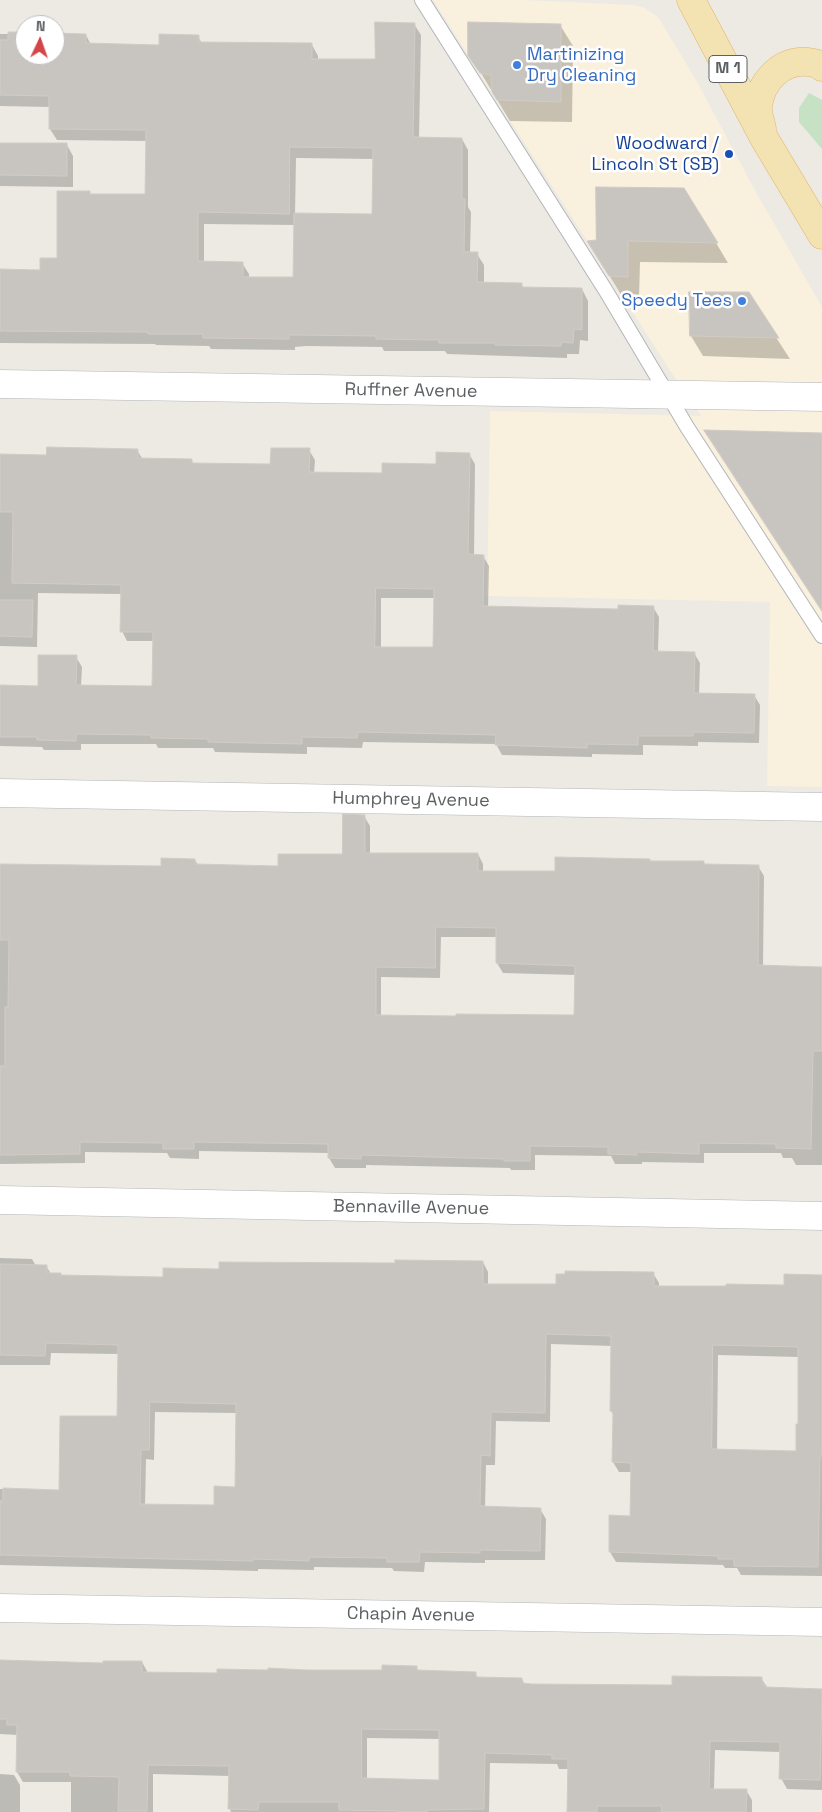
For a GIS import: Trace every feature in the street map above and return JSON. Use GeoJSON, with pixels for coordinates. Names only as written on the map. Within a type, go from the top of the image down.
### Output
{"type":"FeatureCollection","features":[{"type":"Feature","properties":{"kind":"main road","name":"M 1"},"geometry":{"type":"LineString","coordinates":[[691,0],[764,138],[822,236]]}},
{"type":"Feature","properties":{"kind":"main road"},"geometry":{"type":"LineString","coordinates":[[764,138],[757,107],[763,87],[780,68],[797,61],[818,63],[822,67]]}},
{"type":"Feature","properties":{"kind":"street","name":"Ruffner Avenue"},"geometry":{"type":"LineString","coordinates":[[0,384],[822,397]]}},
{"type":"Feature","properties":{"kind":"street","name":"Humphrey Avenue"},"geometry":{"type":"LineString","coordinates":[[0,793],[822,807]]}},
{"type":"Feature","properties":{"kind":"street","name":"Bennaville Avenue"},"geometry":{"type":"LineString","coordinates":[[0,1200],[822,1216]]}},
{"type":"Feature","properties":{"kind":"street","name":"Chapin Avenue"},"geometry":{"type":"LineString","coordinates":[[0,1608],[822,1622]]}},
{"type":"Feature","properties":{"kind":"lane"},"geometry":{"type":"LineString","coordinates":[[422,0],[606,291],[687,427],[822,636]]}},
{"type":"Feature","properties":{"kind":"shaded area"},"geometry":{"type":"Polygon","coordinates":[[[433,0],[524,0],[632,5],[643,7],[658,17],[696,80],[757,194],[822,307],[822,787],[767,786],[770,602],[487,596],[490,411],[701,416],[433,0]]]}},
{"type":"Feature","properties":{"kind":"green space"},"geometry":{"type":"Polygon","coordinates":[[[809,93],[822,100],[822,149],[799,122],[799,108],[809,93]]]}},
{"type":"Feature","properties":{"kind":"building"},"geometry":{"type":"Polygon","coordinates":[[[375,22],[415,23],[413,137],[462,138],[462,199],[465,199],[464,252],[478,252],[477,282],[522,283],[522,287],[582,288],[582,330],[574,329],[573,343],[561,342],[561,346],[495,345],[495,343],[439,343],[439,340],[376,339],[376,336],[289,335],[289,339],[203,338],[203,334],[148,334],[148,332],[0,331],[0,269],[40,270],[40,258],[57,258],[57,191],[90,191],[90,194],[145,194],[146,130],[49,129],[49,96],[0,95],[0,40],[8,40],[8,32],[15,32],[15,65],[65,65],[65,33],[86,34],[86,43],[159,45],[159,34],[199,35],[199,42],[312,43],[312,59],[375,59],[375,22]],[[290,147],[289,214],[198,212],[198,261],[243,262],[243,277],[293,277],[294,213],[372,214],[373,148],[290,147]]]}},
{"type":"Feature","properties":{"kind":"building","name":"Martinizing Dry Cleaning"},"geometry":{"type":"Polygon","coordinates":[[[468,22],[561,24],[561,102],[497,100],[492,92],[491,75],[480,73],[468,56],[468,22]]]}},
{"type":"Feature","properties":{"kind":"building"},"geometry":{"type":"Polygon","coordinates":[[[0,143],[67,143],[67,176],[0,175],[0,143]]]}},
{"type":"Feature","properties":{"kind":"building"},"geometry":{"type":"Polygon","coordinates":[[[596,187],[684,188],[718,243],[628,241],[628,277],[609,276],[587,241],[596,240],[596,187]]]}},
{"type":"Feature","properties":{"kind":"building"},"geometry":{"type":"Polygon","coordinates":[[[689,292],[749,292],[779,338],[690,336],[689,292]]]}},
{"type":"Feature","properties":{"kind":"building"},"geometry":{"type":"Polygon","coordinates":[[[704,430],[822,433],[822,611],[704,430]]]}},
{"type":"Feature","properties":{"kind":"building"},"geometry":{"type":"Polygon","coordinates":[[[47,447],[138,449],[138,458],[192,459],[192,463],[270,464],[271,448],[310,448],[309,472],[382,473],[382,463],[436,464],[436,452],[470,453],[468,554],[484,555],[483,606],[618,609],[618,605],[654,606],[653,651],[695,652],[694,693],[755,694],[754,733],[693,732],[693,736],[638,736],[638,745],[587,744],[587,748],[495,745],[496,735],[358,732],[357,738],[302,737],[302,744],[208,742],[208,739],[151,738],[151,735],[76,734],[76,741],[37,740],[37,737],[0,737],[0,685],[38,686],[38,655],[77,655],[76,685],[152,686],[153,632],[120,632],[121,585],[12,583],[13,512],[0,512],[0,454],[46,455],[47,447]],[[376,588],[375,647],[433,647],[434,589],[376,588]]]}},
{"type":"Feature","properties":{"kind":"building"},"geometry":{"type":"Polygon","coordinates":[[[0,600],[33,600],[32,637],[0,636],[0,600]]]}},
{"type":"Feature","properties":{"kind":"building"},"geometry":{"type":"Polygon","coordinates":[[[343,814],[365,815],[365,853],[478,853],[478,871],[555,871],[555,857],[704,861],[704,864],[759,865],[758,965],[822,967],[822,1051],[813,1051],[811,1149],[776,1148],[776,1144],[699,1143],[699,1154],[637,1152],[637,1155],[608,1154],[608,1147],[530,1146],[530,1161],[504,1161],[504,1159],[361,1155],[361,1159],[328,1158],[328,1144],[194,1142],[194,1149],[163,1149],[163,1143],[80,1142],[80,1154],[0,1155],[0,1066],[5,1066],[5,1007],[8,1007],[9,940],[0,940],[0,864],[161,866],[161,858],[195,859],[195,864],[278,866],[278,854],[342,854],[343,814]],[[436,927],[435,968],[376,967],[376,1015],[574,1015],[575,966],[496,963],[496,928],[436,927]]]}},
{"type":"Feature","properties":{"kind":"building"},"geometry":{"type":"Polygon","coordinates":[[[395,1260],[483,1261],[483,1284],[556,1284],[556,1274],[565,1274],[565,1271],[654,1272],[654,1286],[784,1285],[784,1274],[822,1275],[822,1456],[820,1456],[818,1567],[734,1566],[734,1559],[718,1559],[718,1556],[609,1552],[609,1515],[630,1516],[631,1463],[612,1462],[613,1412],[610,1411],[611,1336],[546,1334],[545,1413],[491,1412],[490,1456],[481,1455],[480,1506],[541,1508],[540,1551],[420,1552],[419,1562],[387,1562],[387,1558],[309,1557],[309,1561],[253,1559],[253,1561],[0,1555],[0,1501],[3,1501],[3,1488],[59,1490],[60,1416],[117,1416],[118,1345],[46,1343],[45,1356],[0,1355],[0,1264],[47,1265],[47,1273],[61,1273],[61,1275],[163,1277],[163,1268],[219,1269],[219,1262],[395,1263],[395,1260]],[[713,1345],[712,1449],[796,1451],[798,1347],[713,1345]],[[150,1402],[149,1450],[141,1450],[140,1504],[214,1505],[214,1486],[235,1487],[236,1404],[150,1402]]]}},
{"type":"Feature","properties":{"kind":"building"},"geometry":{"type":"Polygon","coordinates":[[[0,1660],[103,1663],[103,1661],[142,1661],[142,1672],[217,1673],[217,1669],[268,1670],[268,1668],[382,1670],[382,1665],[417,1666],[417,1670],[476,1672],[476,1677],[522,1678],[522,1683],[532,1684],[672,1685],[672,1676],[762,1677],[762,1684],[766,1685],[766,1687],[822,1689],[820,1780],[779,1779],[780,1742],[710,1741],[709,1789],[747,1789],[746,1812],[661,1812],[662,1806],[597,1806],[597,1812],[567,1812],[568,1759],[552,1759],[552,1755],[485,1753],[484,1809],[398,1812],[339,1810],[339,1802],[259,1802],[258,1810],[228,1809],[229,1766],[148,1765],[147,1811],[118,1811],[119,1777],[70,1776],[70,1772],[16,1772],[17,1725],[7,1725],[7,1719],[0,1719],[0,1660]],[[362,1729],[362,1778],[439,1780],[439,1730],[362,1729]]]}},
{"type":"Feature","properties":{"kind":"place","name":"Martinizing Dry Cleaning"},"geometry":{"type":"Point","coordinates":[517,65]}},
{"type":"Feature","properties":{"kind":"place","name":"Woodward / Lincoln St (SB)"},"geometry":{"type":"Point","coordinates":[729,154]}},
{"type":"Feature","properties":{"kind":"place","name":"Speedy Tees"},"geometry":{"type":"Point","coordinates":[742,301]}}]}
